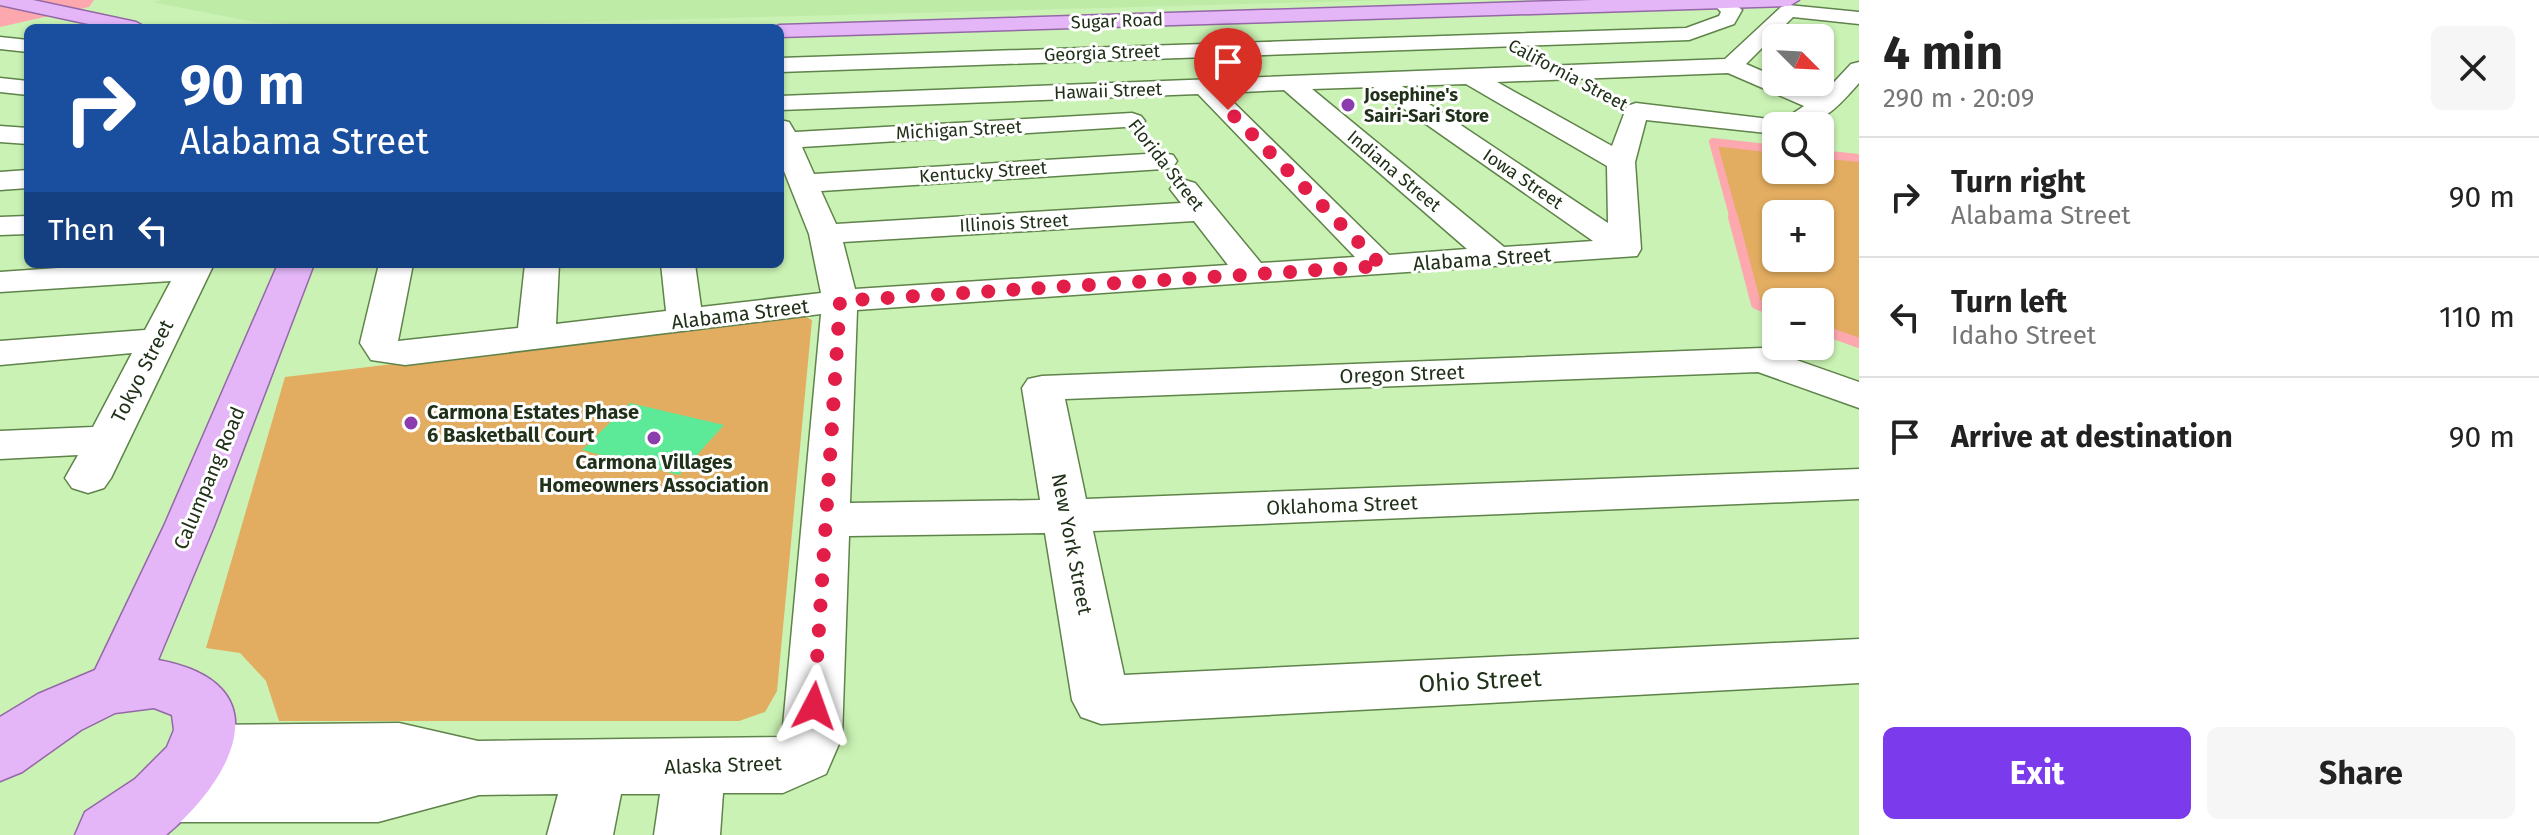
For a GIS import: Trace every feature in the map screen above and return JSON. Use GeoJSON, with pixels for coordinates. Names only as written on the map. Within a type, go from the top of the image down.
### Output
{"type":"FeatureCollection","features":[{"type":"Feature","properties":{"kind":"main road"},"geometry":{"type":"LineString","coordinates":[[10,1],[116,24]]}},
{"type":"Feature","properties":{"kind":"main road","name":"Sugar Road"},"geometry":{"type":"LineString","coordinates":[[784,31],[1672,19],[1719,1],[1793,5]]}},
{"type":"Feature","properties":{"kind":"main road","name":"Calumpang Road"},"geometry":{"type":"LineString","coordinates":[[116,689],[189,526],[294,268]]}},
{"type":"Feature","properties":{"kind":"main road"},"geometry":{"type":"LineString","coordinates":[[7,743],[66,707],[116,689],[159,684],[190,694],[204,718],[204,733],[182,772],[132,822],[109,835]]}},
{"type":"Feature","properties":{"kind":"street","name":"Georgia Street"},"geometry":{"type":"LineString","coordinates":[[784,65],[1501,39],[1672,19],[1689,34],[1731,16],[1732,10],[1719,1]]}},
{"type":"Feature","properties":{"kind":"street"},"geometry":{"type":"LineString","coordinates":[[1825,106],[1731,66],[1793,5],[1859,18]]}},
{"type":"Feature","properties":{"kind":"street","name":"California Street"},"geometry":{"type":"LineString","coordinates":[[1501,39],[1622,104]]}},
{"type":"Feature","properties":{"kind":"street"},"geometry":{"type":"LineString","coordinates":[[0,43],[24,46]]}},
{"type":"Feature","properties":{"kind":"street","name":"Florida Street"},"geometry":{"type":"LineString","coordinates":[[1083,54],[1252,274]]}},
{"type":"Feature","properties":{"kind":"street","name":"Hawaii Street"},"geometry":{"type":"LineString","coordinates":[[784,103],[1567,75],[1731,66]]}},
{"type":"Feature","properties":{"kind":"street"},"geometry":{"type":"LineString","coordinates":[[1811,112],[1825,106],[1859,69]]}},
{"type":"Feature","properties":{"kind":"street"},"geometry":{"type":"LineString","coordinates":[[1658,71],[1762,119]]}},
{"type":"Feature","properties":{"kind":"street"},"geometry":{"type":"LineString","coordinates":[[1473,78],[1621,162]]}},
{"type":"Feature","properties":{"kind":"street","name":"Iowa Street"},"geometry":{"type":"LineString","coordinates":[[1381,82],[1625,249]]}},
{"type":"Feature","properties":{"kind":"street"},"geometry":{"type":"LineString","coordinates":[[0,85],[24,88]]}},
{"type":"Feature","properties":{"kind":"street","name":"Indiana Street"},"geometry":{"type":"LineString","coordinates":[[1292,85],[1497,258]]}},
{"type":"Feature","properties":{"kind":"street"},"geometry":{"type":"LineString","coordinates":[[1206,88],[1382,266]]}},
{"type":"Feature","properties":{"kind":"street"},"geometry":{"type":"LineString","coordinates":[[1625,249],[1622,104],[1762,124]]}},
{"type":"Feature","properties":{"kind":"street","name":"Michigan Street"},"geometry":{"type":"LineString","coordinates":[[784,134],[1132,121]]}},
{"type":"Feature","properties":{"kind":"street","name":"Alaska Street"},"geometry":{"type":"LineString","coordinates":[[182,772],[378,794],[478,768],[783,766],[805,755],[812,737],[840,301],[825,234],[784,139]]}},
{"type":"Feature","properties":{"kind":"street","name":"Kentucky Street"},"geometry":{"type":"LineString","coordinates":[[803,183],[1163,161]]}},
{"type":"Feature","properties":{"kind":"street"},"geometry":{"type":"LineString","coordinates":[[0,181],[24,179]]}},
{"type":"Feature","properties":{"kind":"street","name":"Illinois Street"},"geometry":{"type":"LineString","coordinates":[[825,234],[1202,211]]}},
{"type":"Feature","properties":{"kind":"street"},"geometry":{"type":"LineString","coordinates":[[0,226],[24,225]]}},
{"type":"Feature","properties":{"kind":"street","name":"Alabama Street"},"geometry":{"type":"LineString","coordinates":[[395,268],[379,343],[385,352],[405,353],[840,301],[1625,249]]}},
{"type":"Feature","properties":{"kind":"street"},"geometry":{"type":"LineString","coordinates":[[0,282],[183,268]]}},
{"type":"Feature","properties":{"kind":"street","name":"Tokyo Street"},"geometry":{"type":"LineString","coordinates":[[0,445],[97,459],[195,268]]}},
{"type":"Feature","properties":{"kind":"street"},"geometry":{"type":"LineString","coordinates":[[536,338],[542,268]]}},
{"type":"Feature","properties":{"kind":"street"},"geometry":{"type":"LineString","coordinates":[[678,268],[685,320]]}},
{"type":"Feature","properties":{"kind":"street"},"geometry":{"type":"LineString","coordinates":[[0,353],[158,340]]}},
{"type":"Feature","properties":{"kind":"street","name":"Oregon Street"},"geometry":{"type":"LineString","coordinates":[[1042,388],[1762,360],[1859,396]]}},
{"type":"Feature","properties":{"kind":"street","name":"New York Street"},"geometry":{"type":"LineString","coordinates":[[1042,388],[1101,700]]}},
{"type":"Feature","properties":{"kind":"street","name":"Oklahoma Street"},"geometry":{"type":"LineString","coordinates":[[826,520],[1066,516],[1859,484]]}},
{"type":"Feature","properties":{"kind":"street","name":"Ohio Street"},"geometry":{"type":"LineString","coordinates":[[1101,700],[1859,661]]}},
{"type":"Feature","properties":{"kind":"street"},"geometry":{"type":"LineString","coordinates":[[687,835],[694,766]]}},
{"type":"Feature","properties":{"kind":"street"},"geometry":{"type":"LineString","coordinates":[[580,835],[595,768]]}},
{"type":"Feature","properties":{"kind":"shaded area"},"geometry":{"type":"Polygon","coordinates":[[[1393,0],[508,24],[254,22],[152,2],[1393,0]]]}},
{"type":"Feature","properties":{"kind":"shaded area"},"geometry":{"type":"Polygon","coordinates":[[[1717,143],[1762,148],[1762,184],[1834,184],[1834,157],[1859,160],[1859,339],[1834,331],[1834,288],[1762,288],[1762,307],[1757,305],[1717,143]]]}},
{"type":"Feature","properties":{"kind":"shaded area"},"geometry":{"type":"Polygon","coordinates":[[[802,315],[812,320],[777,691],[765,712],[739,721],[279,721],[266,681],[240,653],[206,648],[285,377],[802,315]]]}},
{"type":"Feature","properties":{"kind":"building","name":"Carmona Villages Homeowners Association"},"geometry":{"type":"Polygon","coordinates":[[[630,403],[724,425],[679,475],[582,450],[630,403]]]}},
{"type":"Feature","properties":{"kind":"waterway"},"geometry":{"type":"LineString","coordinates":[[0,16],[77,0]]}},
{"type":"Feature","properties":{"kind":"waterway"},"geometry":{"type":"LineString","coordinates":[[1734,219],[1713,142],[1762,147]]}},
{"type":"Feature","properties":{"kind":"waterway"},"geometry":{"type":"LineString","coordinates":[[1834,155],[1859,158]]}},
{"type":"Feature","properties":{"kind":"waterway"},"geometry":{"type":"LineString","coordinates":[[1733,217],[1756,304],[1762,306]]}},
{"type":"Feature","properties":{"kind":"waterway"},"geometry":{"type":"LineString","coordinates":[[1834,334],[1859,343]]}},
{"type":"Feature","properties":{"kind":"place","name":"Josephine's Sairi-Sari Store"},"geometry":{"type":"Point","coordinates":[1348,105]}},
{"type":"Feature","properties":{"kind":"place","name":"Carmona Estates Phase 6 Basketball Court"},"geometry":{"type":"Point","coordinates":[411,423]}},
{"type":"Feature","properties":{"kind":"place","name":"Carmona Villages Homeowners Association"},"geometry":{"type":"Point","coordinates":[654,438]}},
{"type":"Feature","properties":{"kind":"route"},"geometry":{"type":"LineString","coordinates":[[814,706],[840,301],[1382,266],[1228,110]]}}]}
